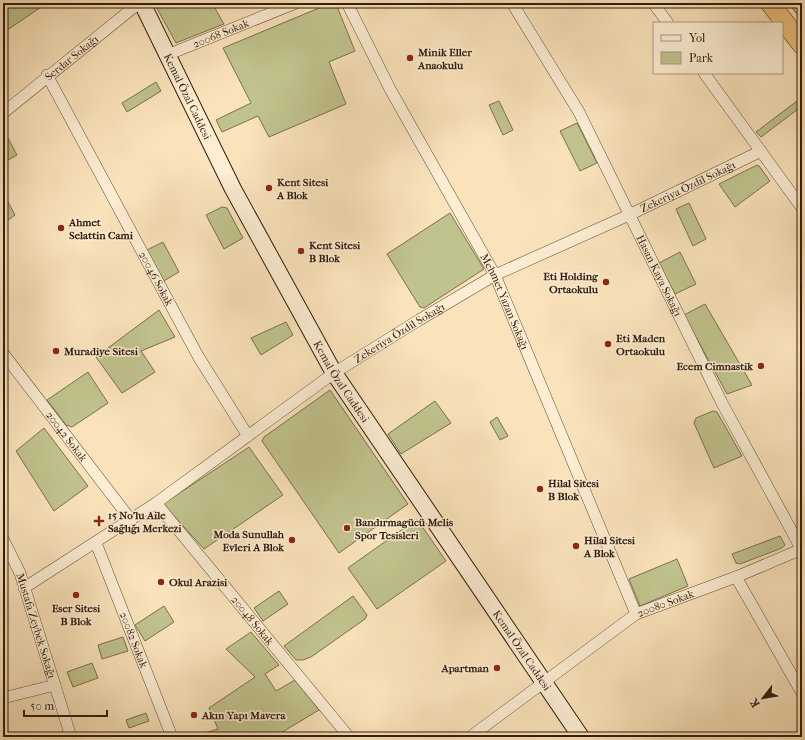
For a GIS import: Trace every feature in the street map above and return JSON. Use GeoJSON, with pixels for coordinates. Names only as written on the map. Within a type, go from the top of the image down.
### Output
{"type":"FeatureCollection","features":[{"type":"Feature","properties":{"kind":"highway"},"geometry":{"type":"LineString","coordinates":[[770,3],[802,45]]}},
{"type":"Feature","properties":{"kind":"main road","name":"Kemal Özal Caddesi"},"geometry":{"type":"LineString","coordinates":[[140,3],[233,189],[334,373],[581,737]]}},
{"type":"Feature","properties":{"kind":"street","name":"Serdar Sokağı"},"geometry":{"type":"LineString","coordinates":[[3,113],[140,3]]}},
{"type":"Feature","properties":{"kind":"street","name":"20068 Sokak"},"geometry":{"type":"LineString","coordinates":[[167,55],[296,3]]}},
{"type":"Feature","properties":{"kind":"street","name":"Mehmet Yazan Sokağı"},"geometry":{"type":"LineString","coordinates":[[347,3],[390,89],[495,275],[636,614]]}},
{"type":"Feature","properties":{"kind":"street","name":"Hasan Kaya Sokağı"},"geometry":{"type":"LineString","coordinates":[[512,3],[579,112],[722,403],[802,550]]}},
{"type":"Feature","properties":{"kind":"street"},"geometry":{"type":"LineString","coordinates":[[653,3],[667,22]]}},
{"type":"Feature","properties":{"kind":"street"},"geometry":{"type":"LineString","coordinates":[[705,74],[802,208]]}},
{"type":"Feature","properties":{"kind":"street","name":"20046 Sokak"},"geometry":{"type":"LineString","coordinates":[[48,76],[198,356],[248,436]]}},
{"type":"Feature","properties":{"kind":"street","name":"Zekeriya Özdil Sokağı"},"geometry":{"type":"LineString","coordinates":[[24,588],[156,503],[334,373],[419,320],[495,275],[629,215],[761,151]]}},
{"type":"Feature","properties":{"kind":"street","name":"20042 Sokak"},"geometry":{"type":"LineString","coordinates":[[3,353],[131,520]]}},
{"type":"Feature","properties":{"kind":"street","name":"20048 Sokak"},"geometry":{"type":"LineString","coordinates":[[156,503],[349,737]]}},
{"type":"Feature","properties":{"kind":"street","name":"Mustafa Zeybek Sokağı"},"geometry":{"type":"LineString","coordinates":[[3,539],[20,573],[71,737]]}},
{"type":"Feature","properties":{"kind":"street","name":"20082 Sokak"},"geometry":{"type":"LineString","coordinates":[[96,543],[172,737]]}},
{"type":"Feature","properties":{"kind":"street","name":"20080 Sokak"},"geometry":{"type":"LineString","coordinates":[[470,737],[636,614],[736,577],[802,550]]}},
{"type":"Feature","properties":{"kind":"street"},"geometry":{"type":"LineString","coordinates":[[736,577],[802,693]]}},
{"type":"Feature","properties":{"kind":"street"},"geometry":{"type":"LineString","coordinates":[[3,698],[55,685]]}},
{"type":"Feature","properties":{"kind":"green space"},"geometry":{"type":"Polygon","coordinates":[[[3,3],[47,3],[3,33],[3,3]]]}},
{"type":"Feature","properties":{"kind":"green space"},"geometry":{"type":"Polygon","coordinates":[[[154,3],[212,3],[224,24],[176,43],[154,3]]]}},
{"type":"Feature","properties":{"kind":"green space"},"geometry":{"type":"Polygon","coordinates":[[[331,3],[336,4],[355,51],[329,62],[346,104],[269,137],[258,116],[222,132],[216,120],[251,103],[223,48],[331,3]]]}},
{"type":"Feature","properties":{"kind":"green space"},"geometry":{"type":"Polygon","coordinates":[[[156,82],[161,91],[127,112],[122,103],[156,82]]]}},
{"type":"Feature","properties":{"kind":"green space"},"geometry":{"type":"Polygon","coordinates":[[[801,98],[802,106],[761,137],[756,132],[801,98]]]}},
{"type":"Feature","properties":{"kind":"green space"},"geometry":{"type":"Polygon","coordinates":[[[499,101],[513,130],[503,135],[489,105],[499,101]]]}},
{"type":"Feature","properties":{"kind":"green space"},"geometry":{"type":"Polygon","coordinates":[[[577,123],[597,163],[580,171],[560,131],[577,123]]]}},
{"type":"Feature","properties":{"kind":"green space"},"geometry":{"type":"Polygon","coordinates":[[[3,129],[17,155],[3,163],[3,129]]]}},
{"type":"Feature","properties":{"kind":"green space"},"geometry":{"type":"Polygon","coordinates":[[[757,165],[770,181],[735,207],[719,184],[757,165]]]}},
{"type":"Feature","properties":{"kind":"green space"},"geometry":{"type":"Polygon","coordinates":[[[3,193],[15,215],[3,224],[3,193]]]}},
{"type":"Feature","properties":{"kind":"green space"},"geometry":{"type":"Polygon","coordinates":[[[689,203],[706,239],[693,246],[676,209],[689,203]]]}},
{"type":"Feature","properties":{"kind":"green space"},"geometry":{"type":"Polygon","coordinates":[[[222,207],[227,208],[243,238],[224,249],[206,215],[222,207]]]}},
{"type":"Feature","properties":{"kind":"green space"},"geometry":{"type":"Polygon","coordinates":[[[450,213],[484,269],[424,308],[420,307],[387,254],[450,213]]]}},
{"type":"Feature","properties":{"kind":"green space"},"geometry":{"type":"Polygon","coordinates":[[[163,242],[179,272],[162,282],[145,251],[163,242]]]}},
{"type":"Feature","properties":{"kind":"green space"},"geometry":{"type":"Polygon","coordinates":[[[680,252],[696,284],[675,294],[659,263],[680,252]]]}},
{"type":"Feature","properties":{"kind":"green space"},"geometry":{"type":"Polygon","coordinates":[[[705,304],[752,385],[727,394],[684,315],[705,304]]]}},
{"type":"Feature","properties":{"kind":"green space"},"geometry":{"type":"Polygon","coordinates":[[[159,310],[175,337],[141,351],[155,372],[122,393],[96,357],[159,310]]]}},
{"type":"Feature","properties":{"kind":"green space"},"geometry":{"type":"Polygon","coordinates":[[[286,322],[293,335],[261,355],[251,338],[286,322]]]}},
{"type":"Feature","properties":{"kind":"green space"},"geometry":{"type":"Polygon","coordinates":[[[88,372],[108,403],[72,427],[66,425],[47,400],[88,372]]]}},
{"type":"Feature","properties":{"kind":"green space"},"geometry":{"type":"Polygon","coordinates":[[[330,390],[408,504],[339,553],[262,441],[264,437],[330,390]]]}},
{"type":"Feature","properties":{"kind":"green space"},"geometry":{"type":"Polygon","coordinates":[[[435,401],[451,423],[401,454],[388,434],[435,401]]]}},
{"type":"Feature","properties":{"kind":"green space"},"geometry":{"type":"Polygon","coordinates":[[[713,411],[717,412],[742,456],[714,468],[694,423],[696,418],[713,411]]]}},
{"type":"Feature","properties":{"kind":"green space"},"geometry":{"type":"Polygon","coordinates":[[[497,417],[508,436],[500,440],[490,422],[497,417]]]}},
{"type":"Feature","properties":{"kind":"green space"},"geometry":{"type":"Polygon","coordinates":[[[44,428],[88,486],[54,511],[16,451],[44,428]]]}},
{"type":"Feature","properties":{"kind":"green space"},"geometry":{"type":"Polygon","coordinates":[[[249,447],[283,495],[204,549],[163,504],[249,447]]]}},
{"type":"Feature","properties":{"kind":"green space","name":"Bandırmagücü Melis Spor Tesisleri"},"geometry":{"type":"Polygon","coordinates":[[[417,519],[446,561],[377,609],[348,568],[417,519]]]}},
{"type":"Feature","properties":{"kind":"green space"},"geometry":{"type":"Polygon","coordinates":[[[780,536],[785,545],[782,548],[740,564],[736,563],[732,554],[780,536]]]}},
{"type":"Feature","properties":{"kind":"green space"},"geometry":{"type":"Polygon","coordinates":[[[677,559],[688,586],[640,606],[629,579],[677,559]]]}},
{"type":"Feature","properties":{"kind":"green space"},"geometry":{"type":"Polygon","coordinates":[[[279,591],[288,604],[263,621],[254,608],[279,591]]]}},
{"type":"Feature","properties":{"kind":"green space"},"geometry":{"type":"Polygon","coordinates":[[[353,596],[367,615],[365,619],[311,657],[303,660],[296,660],[284,646],[353,596]]]}},
{"type":"Feature","properties":{"kind":"green space"},"geometry":{"type":"Polygon","coordinates":[[[164,606],[174,622],[145,641],[135,625],[164,606]]]}},
{"type":"Feature","properties":{"kind":"green space"},"geometry":{"type":"Polygon","coordinates":[[[251,632],[279,665],[265,674],[276,691],[295,680],[319,710],[274,737],[192,737],[218,729],[209,708],[255,677],[226,649],[251,632]]]}},
{"type":"Feature","properties":{"kind":"green space"},"geometry":{"type":"Polygon","coordinates":[[[123,637],[128,651],[102,659],[98,645],[123,637]]]}},
{"type":"Feature","properties":{"kind":"green space"},"geometry":{"type":"Polygon","coordinates":[[[92,663],[98,678],[73,687],[67,672],[92,663]]]}},
{"type":"Feature","properties":{"kind":"green space"},"geometry":{"type":"Polygon","coordinates":[[[146,713],[149,721],[129,728],[126,720],[146,713]]]}},
{"type":"Feature","properties":{"kind":"place","name":"Minik Eller Anaokulu"},"geometry":{"type":"Point","coordinates":[410,58]}},
{"type":"Feature","properties":{"kind":"place","name":"Kent Sitesi A Blok"},"geometry":{"type":"Point","coordinates":[269,188]}},
{"type":"Feature","properties":{"kind":"place","name":"Ahmet Selattin Cami"},"geometry":{"type":"Point","coordinates":[61,228]}},
{"type":"Feature","properties":{"kind":"place","name":"Kent Sitesi B Blok"},"geometry":{"type":"Point","coordinates":[301,251]}},
{"type":"Feature","properties":{"kind":"place","name":"Eti Holding Ortaokulu"},"geometry":{"type":"Point","coordinates":[606,282]}},
{"type":"Feature","properties":{"kind":"place","name":"Eti Maden Ortaokulu"},"geometry":{"type":"Point","coordinates":[608,344]}},
{"type":"Feature","properties":{"kind":"place","name":"Muradiye Sitesi"},"geometry":{"type":"Point","coordinates":[56,351]}},
{"type":"Feature","properties":{"kind":"place","name":"Ecem Cimnastik"},"geometry":{"type":"Point","coordinates":[761,366]}},
{"type":"Feature","properties":{"kind":"place","name":"Hilal Sitesi B Blok"},"geometry":{"type":"Point","coordinates":[540,489]}},
{"type":"Feature","properties":{"kind":"place","name":"15 No'lu Aile Sağlığı Merkezi"},"geometry":{"type":"Point","coordinates":[99,521]}},
{"type":"Feature","properties":{"kind":"place","name":"Bandırmagücü Melis Spor Tesisleri"},"geometry":{"type":"Point","coordinates":[347,528]}},
{"type":"Feature","properties":{"kind":"place","name":"Moda Sunullah Evleri A Blok"},"geometry":{"type":"Point","coordinates":[292,540]}},
{"type":"Feature","properties":{"kind":"place","name":"Hilal Sitesi A Blok"},"geometry":{"type":"Point","coordinates":[576,546]}},
{"type":"Feature","properties":{"kind":"place","name":"Okul Arazisi"},"geometry":{"type":"Point","coordinates":[161,582]}},
{"type":"Feature","properties":{"kind":"place","name":"Eser Sitesi B Blok"},"geometry":{"type":"Point","coordinates":[76,595]}},
{"type":"Feature","properties":{"kind":"place","name":"Apartman"},"geometry":{"type":"Point","coordinates":[497,668]}},
{"type":"Feature","properties":{"kind":"place","name":"Akın Yapı Mavera"},"geometry":{"type":"Point","coordinates":[194,715]}}]}
